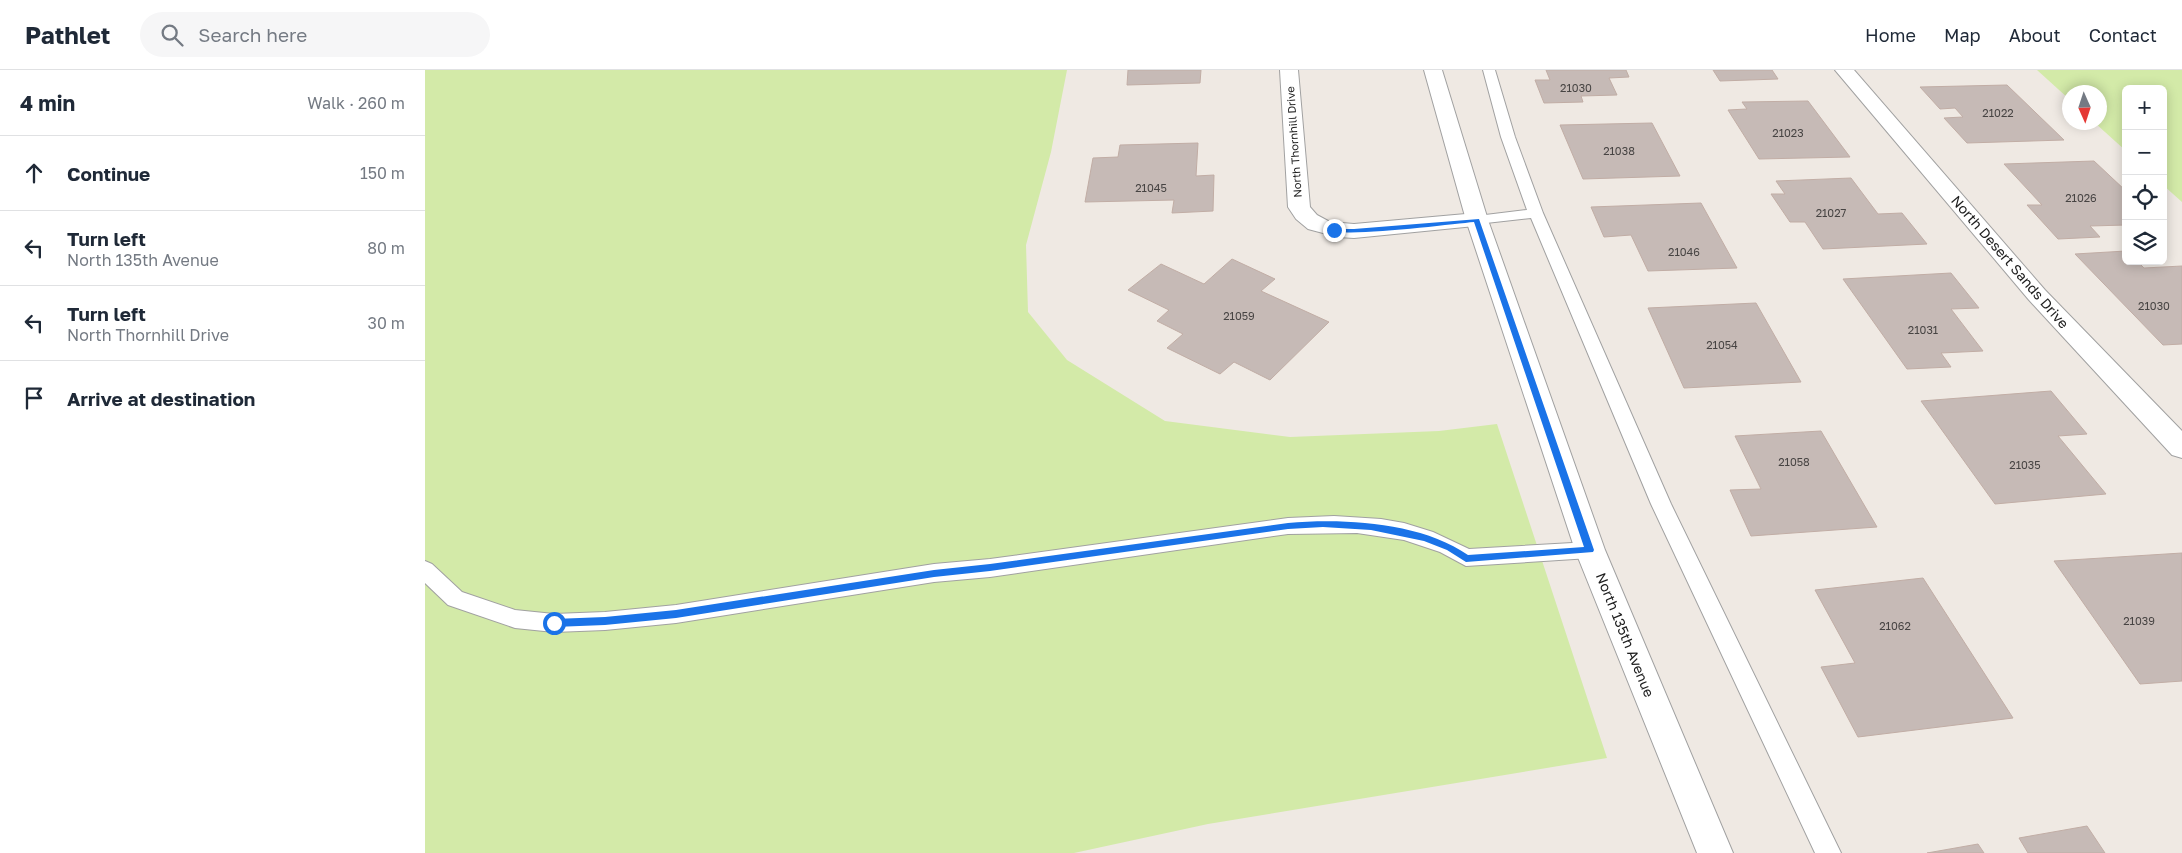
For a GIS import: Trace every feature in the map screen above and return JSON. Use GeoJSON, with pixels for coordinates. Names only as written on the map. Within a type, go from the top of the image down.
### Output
{"type":"FeatureCollection","features":[{"type":"Feature","properties":{"kind":"street","name":"North Thornhill Drive"},"geometry":{"type":"LineString","coordinates":[[1289,70],[1299,207],[1304,216],[1316,225],[1334,230],[1354,231],[1477,220]]}},
{"type":"Feature","properties":{"kind":"street","name":"North 135th Avenue"},"geometry":{"type":"LineString","coordinates":[[1433,70],[1477,220],[1590,550],[1715,853]]}},
{"type":"Feature","properties":{"kind":"street","name":"North Desert Sands Drive"},"geometry":{"type":"LineString","coordinates":[[1844,70],[2037,295],[2182,448]]}},
{"type":"Feature","properties":{"kind":"lane"},"geometry":{"type":"LineString","coordinates":[[1489,70],[1508,137],[1536,213],[1661,504],[1828,853]]}},
{"type":"Feature","properties":{"kind":"lane"},"geometry":{"type":"LineString","coordinates":[[1477,220],[1536,213]]}},
{"type":"Feature","properties":{"kind":"lane"},"geometry":{"type":"LineString","coordinates":[[425,570],[455,600],[515,619],[554,623],[605,621],[676,614],[934,573],[990,568],[1288,526],[1323,523],[1371,527],[1424,538],[1450,547],[1466,558],[1590,550]]}},
{"type":"Feature","properties":{"kind":"green space"},"geometry":{"type":"Polygon","coordinates":[[[425,70],[1067,70],[1051,152],[1026,245],[1028,312],[1067,360],[1165,421],[1290,437],[1439,431],[1497,424],[1607,758],[1208,824],[1074,853],[425,853],[425,70]]]}},
{"type":"Feature","properties":{"kind":"green space"},"geometry":{"type":"Polygon","coordinates":[[[2037,70],[2182,70],[2182,202],[2167,189],[2167,85],[2122,85],[2122,147],[2103,130],[2107,130],[2107,85],[2062,85],[2062,93],[2037,70]]]}},
{"type":"Feature","properties":{"kind":"building"},"geometry":{"type":"Polygon","coordinates":[[[1128,70],[1201,70],[1200,83],[1127,85],[1128,70]]]}},
{"type":"Feature","properties":{"kind":"building"},"geometry":{"type":"Polygon","coordinates":[[[1546,70],[1626,70],[1629,77],[1609,78],[1617,95],[1581,96],[1583,102],[1544,103],[1535,80],[1550,80],[1546,70]]]}},
{"type":"Feature","properties":{"kind":"building"},"geometry":{"type":"Polygon","coordinates":[[[1713,70],[1772,70],[1778,79],[1720,81],[1713,70]]]}},
{"type":"Feature","properties":{"kind":"building"},"geometry":{"type":"Polygon","coordinates":[[[2007,85],[2064,140],[1967,143],[1944,118],[1963,117],[1955,108],[1940,109],[1920,87],[2007,85]]]}},
{"type":"Feature","properties":{"kind":"building"},"geometry":{"type":"Polygon","coordinates":[[[1808,101],[1850,157],[1759,159],[1728,110],[1747,109],[1742,102],[1808,101]]]}},
{"type":"Feature","properties":{"kind":"building"},"geometry":{"type":"Polygon","coordinates":[[[1652,123],[1680,176],[1583,179],[1560,125],[1652,123]]]}},
{"type":"Feature","properties":{"kind":"building"},"geometry":{"type":"Polygon","coordinates":[[[1198,143],[1196,176],[1214,175],[1213,211],[1172,213],[1174,200],[1085,202],[1093,158],[1118,157],[1120,145],[1198,143]]]}},
{"type":"Feature","properties":{"kind":"building"},"geometry":{"type":"Polygon","coordinates":[[[2094,161],[2122,187],[2122,225],[2090,226],[2100,237],[2058,239],[2027,205],[2042,205],[2004,164],[2094,161]]]}},
{"type":"Feature","properties":{"kind":"building"},"geometry":{"type":"Polygon","coordinates":[[[1851,178],[1878,214],[1902,213],[1927,244],[1823,249],[1805,222],[1790,222],[1771,194],[1785,194],[1776,181],[1851,178]]]}},
{"type":"Feature","properties":{"kind":"building"},"geometry":{"type":"Polygon","coordinates":[[[1701,203],[1737,268],[1648,271],[1631,235],[1604,237],[1591,207],[1701,203]]]}},
{"type":"Feature","properties":{"kind":"building"},"geometry":{"type":"Polygon","coordinates":[[[2122,251],[2122,265],[2141,265],[2144,268],[2182,266],[2182,344],[2163,345],[2075,254],[2122,251]]]}},
{"type":"Feature","properties":{"kind":"building"},"geometry":{"type":"Polygon","coordinates":[[[1232,259],[1275,279],[1261,291],[1329,322],[1270,380],[1234,362],[1220,374],[1167,348],[1183,334],[1157,321],[1169,310],[1128,290],[1161,264],[1204,284],[1232,259]]]}},
{"type":"Feature","properties":{"kind":"building"},"geometry":{"type":"Polygon","coordinates":[[[1951,273],[1979,308],[1951,309],[1983,351],[1941,353],[1951,367],[1907,369],[1843,279],[1951,273]]]}},
{"type":"Feature","properties":{"kind":"building"},"geometry":{"type":"Polygon","coordinates":[[[1756,303],[1801,382],[1684,388],[1648,308],[1756,303]]]}},
{"type":"Feature","properties":{"kind":"building"},"geometry":{"type":"Polygon","coordinates":[[[2051,391],[2087,434],[2058,436],[2106,494],[1995,504],[1921,401],[2051,391]]]}},
{"type":"Feature","properties":{"kind":"building"},"geometry":{"type":"Polygon","coordinates":[[[1821,431],[1877,527],[1751,536],[1730,490],[1761,489],[1735,436],[1821,431]]]}},
{"type":"Feature","properties":{"kind":"building"},"geometry":{"type":"Polygon","coordinates":[[[2182,553],[2182,681],[2140,684],[2054,561],[2182,553]]]}},
{"type":"Feature","properties":{"kind":"building"},"geometry":{"type":"Polygon","coordinates":[[[1923,578],[2013,718],[1858,737],[1821,667],[1855,663],[1815,590],[1923,578]]]}},
{"type":"Feature","properties":{"kind":"building"},"geometry":{"type":"Polygon","coordinates":[[[2087,826],[2105,853],[2028,853],[2019,838],[2087,826]]]}},
{"type":"Feature","properties":{"kind":"building"},"geometry":{"type":"Polygon","coordinates":[[[1978,844],[1984,853],[1927,853],[1978,844]]]}},
{"type":"Feature","properties":{"kind":"route"},"geometry":{"type":"LineString","coordinates":[[554,623],[605,621],[676,614],[934,573],[990,568],[1288,526],[1323,523],[1371,527],[1401,532],[1450,547],[1466,558],[1590,550],[1477,220],[1354,231],[1334,230]]}}]}
